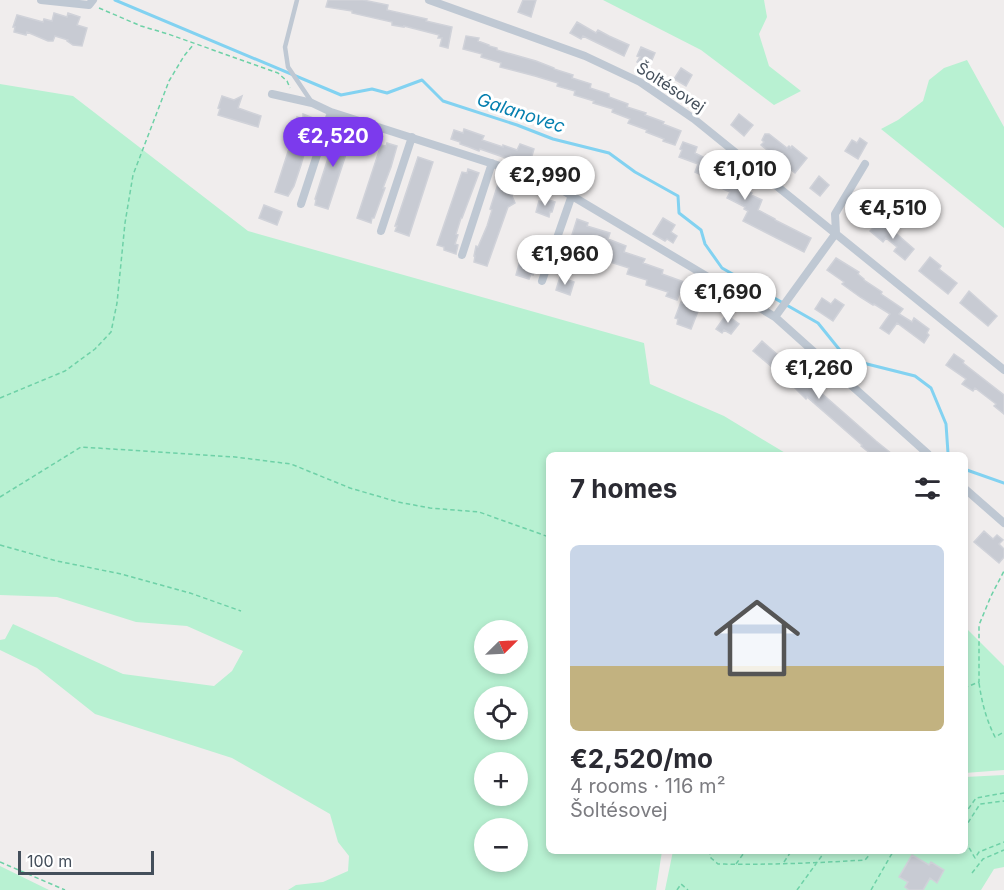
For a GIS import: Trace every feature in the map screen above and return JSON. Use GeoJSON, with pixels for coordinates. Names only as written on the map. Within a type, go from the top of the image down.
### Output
{"type":"FeatureCollection","features":[{"type":"Feature","properties":{"kind":"street"},"geometry":{"type":"LineString","coordinates":[[41,0],[91,2]]}},
{"type":"Feature","properties":{"kind":"street","name":"Šoltésovej"},"geometry":{"type":"LineString","coordinates":[[429,0],[585,56],[640,82],[694,119],[1004,370]]}},
{"type":"Feature","properties":{"kind":"street"},"geometry":{"type":"LineString","coordinates":[[272,94],[312,103],[547,181],[775,317],[926,452]]}},
{"type":"Feature","properties":{"kind":"street"},"geometry":{"type":"LineString","coordinates":[[301,204],[331,111]]}},
{"type":"Feature","properties":{"kind":"street"},"geometry":{"type":"LineString","coordinates":[[381,231],[412,137]]}},
{"type":"Feature","properties":{"kind":"street"},"geometry":{"type":"LineString","coordinates":[[462,255],[492,163]]}},
{"type":"Feature","properties":{"kind":"street"},"geometry":{"type":"LineString","coordinates":[[775,317],[836,233],[835,214],[866,164]]}},
{"type":"Feature","properties":{"kind":"street"},"geometry":{"type":"LineString","coordinates":[[542,281],[572,195]]}},
{"type":"Feature","properties":{"kind":"street"},"geometry":{"type":"LineString","coordinates":[[968,492],[1004,523]]}},
{"type":"Feature","properties":{"kind":"lane"},"geometry":{"type":"LineString","coordinates":[[297,0],[285,47],[288,67],[312,103]]}},
{"type":"Feature","properties":{"kind":"path"},"geometry":{"type":"LineString","coordinates":[[91,2],[141,26],[278,73],[287,81],[295,99]]}},
{"type":"Feature","properties":{"kind":"path"},"geometry":{"type":"LineString","coordinates":[[0,398],[65,370],[95,349],[111,332],[117,303],[125,223],[133,175],[169,81],[194,44]]}},
{"type":"Feature","properties":{"kind":"path"},"geometry":{"type":"LineString","coordinates":[[0,497],[81,447],[235,457],[291,464],[351,488],[398,502],[429,508],[479,512],[546,536]]}},
{"type":"Feature","properties":{"kind":"path"},"geometry":{"type":"LineString","coordinates":[[0,545],[57,561],[121,574],[190,593],[241,611]]}},
{"type":"Feature","properties":{"kind":"path"},"geometry":{"type":"LineString","coordinates":[[1004,571],[979,625],[979,682],[986,720],[995,736],[1004,732]]}},
{"type":"Feature","properties":{"kind":"path"},"geometry":{"type":"LineString","coordinates":[[968,686],[979,682]]}},
{"type":"Feature","properties":{"kind":"path"},"geometry":{"type":"LineString","coordinates":[[968,809],[976,798],[1004,793]]}},
{"type":"Feature","properties":{"kind":"path"},"geometry":{"type":"LineString","coordinates":[[968,823],[980,804],[1004,801]]}},
{"type":"Feature","properties":{"kind":"path"},"geometry":{"type":"LineString","coordinates":[[968,846],[975,858],[979,852],[1004,842]]}},
{"type":"Feature","properties":{"kind":"path"},"geometry":{"type":"LineString","coordinates":[[972,873],[982,859],[1004,850]]}},
{"type":"Feature","properties":{"kind":"path"},"geometry":{"type":"LineString","coordinates":[[710,854],[718,864],[865,860],[870,854]]}},
{"type":"Feature","properties":{"kind":"path"},"geometry":{"type":"LineString","coordinates":[[736,864],[743,854]]}},
{"type":"Feature","properties":{"kind":"path"},"geometry":{"type":"LineString","coordinates":[[784,863],[790,854]]}},
{"type":"Feature","properties":{"kind":"path"},"geometry":{"type":"LineString","coordinates":[[797,890],[823,854]]}},
{"type":"Feature","properties":{"kind":"path"},"geometry":{"type":"LineString","coordinates":[[871,890],[892,854]]}},
{"type":"Feature","properties":{"kind":"path"},"geometry":{"type":"LineString","coordinates":[[0,861],[65,890]]}},
{"type":"Feature","properties":{"kind":"path"},"geometry":{"type":"LineString","coordinates":[[677,890],[681,884],[688,890]]}},
{"type":"Feature","properties":{"kind":"green space"},"geometry":{"type":"Polygon","coordinates":[[[603,0],[764,0],[767,17],[759,34],[769,66],[801,91],[774,105],[701,50],[603,0]]]}},
{"type":"Feature","properties":{"kind":"green space"},"geometry":{"type":"Polygon","coordinates":[[[967,60],[1004,127],[1004,228],[881,129],[898,120],[923,101],[929,80],[944,68],[967,60]]]}},
{"type":"Feature","properties":{"kind":"green space"},"geometry":{"type":"Polygon","coordinates":[[[0,84],[73,96],[248,231],[644,343],[650,384],[724,416],[784,452],[546,452],[546,854],[662,854],[656,890],[288,890],[296,885],[323,882],[348,871],[349,856],[338,842],[330,814],[232,758],[95,714],[37,668],[0,650],[0,640],[5,639],[13,624],[123,674],[214,686],[232,671],[243,651],[187,626],[136,622],[57,597],[0,595],[0,84]]]}},
{"type":"Feature","properties":{"kind":"green space"},"geometry":{"type":"Polygon","coordinates":[[[968,630],[1004,666],[1004,770],[968,773],[968,630]]]}},
{"type":"Feature","properties":{"kind":"green space"},"geometry":{"type":"Polygon","coordinates":[[[1004,775],[1004,867],[994,869],[981,890],[665,890],[672,854],[968,854],[968,777],[1004,775]]]}},
{"type":"Feature","properties":{"kind":"green space"},"geometry":{"type":"Polygon","coordinates":[[[0,866],[49,890],[0,890],[0,866]]]}},
{"type":"Feature","properties":{"kind":"building"},"geometry":{"type":"Polygon","coordinates":[[[328,0],[363,0],[388,5],[387,10],[452,27],[448,48],[440,46],[442,38],[438,38],[439,35],[392,25],[392,22],[352,13],[352,11],[326,7],[328,0]]]}},
{"type":"Feature","properties":{"kind":"building"},"geometry":{"type":"Polygon","coordinates":[[[523,0],[536,0],[531,17],[518,12],[523,0]]]}},
{"type":"Feature","properties":{"kind":"building"},"geometry":{"type":"Polygon","coordinates":[[[54,13],[67,17],[68,13],[80,17],[77,25],[87,28],[82,46],[73,45],[68,40],[55,36],[53,41],[48,41],[27,32],[26,35],[14,32],[15,27],[13,27],[17,15],[43,22],[44,19],[52,21],[54,13]]]}},
{"type":"Feature","properties":{"kind":"building"},"geometry":{"type":"Polygon","coordinates":[[[577,22],[596,33],[598,30],[629,45],[624,56],[583,36],[581,39],[570,33],[577,22]]]}},
{"type":"Feature","properties":{"kind":"building"},"geometry":{"type":"Polygon","coordinates":[[[466,36],[479,38],[478,41],[497,48],[497,50],[573,75],[572,78],[591,84],[590,88],[609,94],[609,97],[628,104],[627,107],[664,122],[663,124],[681,131],[675,145],[628,123],[630,119],[612,112],[613,109],[574,95],[575,91],[557,86],[558,83],[500,67],[501,63],[481,57],[482,54],[463,49],[466,36]]]}},
{"type":"Feature","properties":{"kind":"building"},"geometry":{"type":"Polygon","coordinates":[[[641,47],[655,53],[649,67],[637,62],[641,47]]]}},
{"type":"Feature","properties":{"kind":"building"},"geometry":{"type":"Polygon","coordinates":[[[681,68],[692,75],[686,86],[674,79],[681,68]]]}},
{"type":"Feature","properties":{"kind":"building"},"geometry":{"type":"Polygon","coordinates":[[[222,96],[234,100],[242,96],[238,108],[261,116],[258,127],[218,115],[222,96]]]}},
{"type":"Feature","properties":{"kind":"building"},"geometry":{"type":"Polygon","coordinates":[[[303,114],[313,118],[301,165],[288,196],[275,192],[297,117],[303,119],[303,114]]]}},
{"type":"Feature","properties":{"kind":"building"},"geometry":{"type":"Polygon","coordinates":[[[739,114],[753,125],[744,136],[731,125],[739,114]]]}},
{"type":"Feature","properties":{"kind":"building"},"geometry":{"type":"Polygon","coordinates":[[[338,127],[348,130],[347,134],[352,136],[328,209],[315,205],[315,199],[338,127]]]}},
{"type":"Feature","properties":{"kind":"building"},"geometry":{"type":"Polygon","coordinates":[[[464,129],[484,136],[482,140],[503,147],[503,145],[517,150],[520,144],[534,149],[529,166],[480,149],[479,151],[451,139],[454,130],[463,133],[464,129]]]}},
{"type":"Feature","properties":{"kind":"building"},"geometry":{"type":"Polygon","coordinates":[[[765,134],[769,134],[787,148],[792,146],[807,158],[795,173],[761,145],[765,134]]]}},
{"type":"Feature","properties":{"kind":"building"},"geometry":{"type":"Polygon","coordinates":[[[860,138],[867,143],[858,159],[845,151],[852,140],[857,143],[860,138]]]}},
{"type":"Feature","properties":{"kind":"building"},"geometry":{"type":"Polygon","coordinates":[[[683,142],[697,147],[695,153],[713,162],[711,166],[725,172],[723,174],[729,176],[726,181],[762,200],[758,210],[811,238],[804,252],[743,221],[748,211],[744,209],[745,207],[727,198],[730,192],[710,185],[712,180],[695,172],[698,164],[679,157],[683,142]]]}},
{"type":"Feature","properties":{"kind":"building"},"geometry":{"type":"Polygon","coordinates":[[[387,143],[397,146],[383,188],[385,188],[371,223],[357,218],[381,145],[386,146],[387,143]]]}},
{"type":"Feature","properties":{"kind":"building"},"geometry":{"type":"Polygon","coordinates":[[[418,157],[433,162],[409,236],[395,231],[397,226],[395,226],[418,157]]]}},
{"type":"Feature","properties":{"kind":"building"},"geometry":{"type":"Polygon","coordinates":[[[468,169],[479,173],[456,234],[458,235],[455,244],[458,245],[456,254],[437,245],[462,172],[467,173],[468,169]]]}},
{"type":"Feature","properties":{"kind":"building"},"geometry":{"type":"Polygon","coordinates":[[[819,176],[829,185],[820,196],[810,188],[819,176]]]}},
{"type":"Feature","properties":{"kind":"building"},"geometry":{"type":"Polygon","coordinates":[[[498,184],[510,187],[508,191],[513,192],[515,203],[508,207],[487,266],[474,262],[474,256],[476,246],[478,247],[487,226],[498,184]]]}},
{"type":"Feature","properties":{"kind":"building"},"geometry":{"type":"Polygon","coordinates":[[[857,193],[864,197],[860,202],[865,205],[858,214],[848,206],[857,193]]]}},
{"type":"Feature","properties":{"kind":"building"},"geometry":{"type":"Polygon","coordinates":[[[543,198],[555,202],[549,217],[536,212],[539,201],[542,202],[543,198]]]}},
{"type":"Feature","properties":{"kind":"building"},"geometry":{"type":"Polygon","coordinates":[[[264,205],[282,212],[277,225],[259,218],[264,205]]]}},
{"type":"Feature","properties":{"kind":"building"},"geometry":{"type":"Polygon","coordinates":[[[663,218],[675,225],[671,232],[677,236],[673,243],[653,234],[663,218]]]}},
{"type":"Feature","properties":{"kind":"building"},"geometry":{"type":"Polygon","coordinates":[[[577,219],[588,223],[587,226],[610,233],[608,239],[626,246],[624,252],[645,259],[643,263],[663,270],[662,274],[684,282],[677,300],[666,296],[668,292],[646,285],[647,280],[627,274],[629,268],[607,261],[609,255],[590,249],[591,245],[571,238],[577,219]]]}},
{"type":"Feature","properties":{"kind":"building"},"geometry":{"type":"Polygon","coordinates":[[[883,222],[914,249],[905,260],[894,251],[897,247],[886,238],[883,242],[870,231],[883,222]]]}},
{"type":"Feature","properties":{"kind":"building"},"geometry":{"type":"Polygon","coordinates":[[[532,241],[541,244],[533,275],[531,274],[529,279],[516,275],[525,243],[530,245],[532,241]]]}},
{"type":"Feature","properties":{"kind":"building"},"geometry":{"type":"Polygon","coordinates":[[[930,257],[941,266],[939,269],[957,283],[948,294],[919,271],[930,257]]]}},
{"type":"Feature","properties":{"kind":"building"},"geometry":{"type":"Polygon","coordinates":[[[836,258],[859,272],[858,274],[864,280],[903,309],[899,314],[912,322],[914,318],[929,329],[927,333],[929,335],[924,343],[897,323],[889,334],[880,328],[890,314],[860,297],[827,270],[836,258]]]}},
{"type":"Feature","properties":{"kind":"building"},"geometry":{"type":"Polygon","coordinates":[[[560,277],[574,282],[570,295],[556,290],[560,277]]]}},
{"type":"Feature","properties":{"kind":"building"},"geometry":{"type":"Polygon","coordinates":[[[969,291],[997,316],[988,326],[960,303],[969,291]]]}},
{"type":"Feature","properties":{"kind":"building"},"geometry":{"type":"Polygon","coordinates":[[[822,298],[831,304],[835,299],[844,305],[833,321],[815,309],[822,298]]]}},
{"type":"Feature","properties":{"kind":"building"},"geometry":{"type":"Polygon","coordinates":[[[681,302],[699,309],[691,329],[677,324],[678,319],[675,318],[681,302]]]}},
{"type":"Feature","properties":{"kind":"building"},"geometry":{"type":"Polygon","coordinates":[[[728,312],[733,315],[731,318],[739,324],[731,334],[724,330],[722,333],[716,329],[728,312]]]}},
{"type":"Feature","properties":{"kind":"building"},"geometry":{"type":"Polygon","coordinates":[[[762,341],[890,452],[868,452],[753,351],[762,341]]]}},
{"type":"Feature","properties":{"kind":"building"},"geometry":{"type":"Polygon","coordinates":[[[954,354],[1004,395],[1004,414],[994,406],[996,404],[975,388],[973,391],[962,384],[966,379],[946,365],[954,354]]]}},
{"type":"Feature","properties":{"kind":"building"},"geometry":{"type":"Polygon","coordinates":[[[984,531],[993,539],[997,535],[1003,540],[999,544],[1004,549],[1004,557],[999,563],[974,542],[984,531]]]}},
{"type":"Feature","properties":{"kind":"building"},"geometry":{"type":"Polygon","coordinates":[[[912,855],[929,865],[931,862],[944,870],[937,883],[930,878],[923,890],[909,890],[905,887],[908,882],[899,877],[912,855]]]}},
{"type":"Feature","properties":{"kind":"waterway","name":"Galanovec"},"geometry":{"type":"LineString","coordinates":[[115,0],[341,95],[372,89],[387,93],[422,80],[443,101],[553,139],[609,153],[635,172],[678,196],[679,213],[701,230],[705,244],[722,268],[818,323],[847,359],[915,376],[931,388],[946,424],[948,452]]}},
{"type":"Feature","properties":{"kind":"waterway","name":"Galanovec"},"geometry":{"type":"LineString","coordinates":[[968,470],[1004,483]]}}]}
